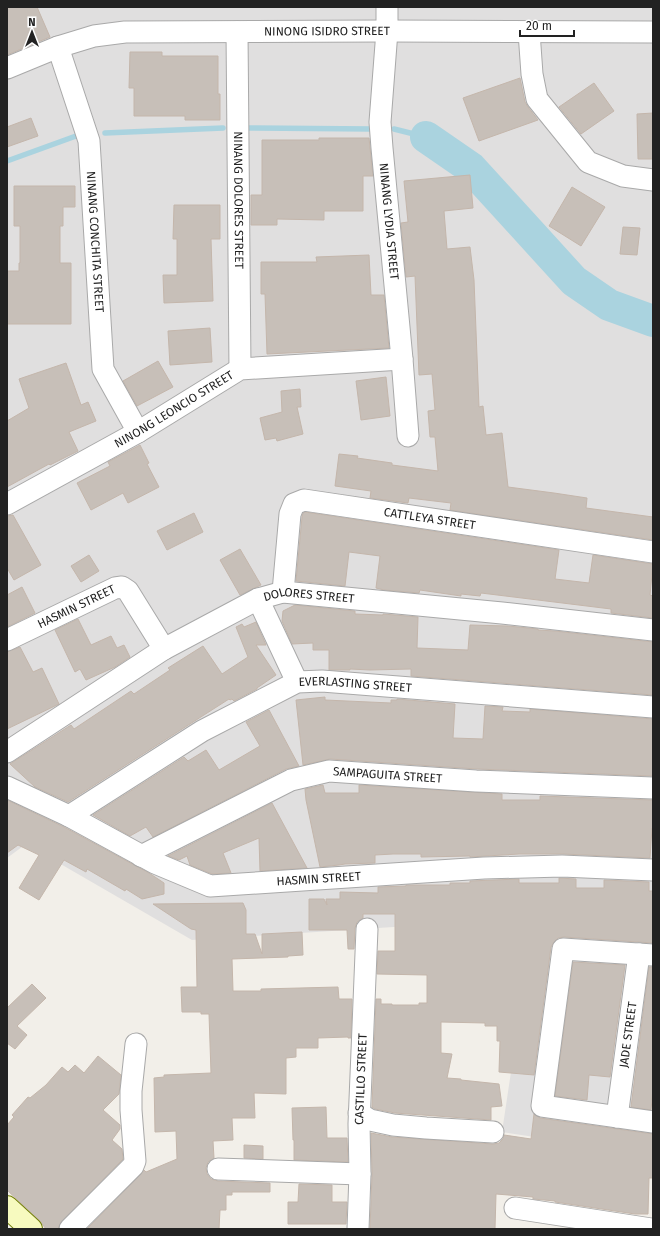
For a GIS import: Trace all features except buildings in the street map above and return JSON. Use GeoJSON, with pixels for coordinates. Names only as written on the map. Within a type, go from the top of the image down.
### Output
{"type":"FeatureCollection","features":[{"type":"Feature","properties":{"kind":"main road"},"geometry":{"type":"LineString","coordinates":[[7,1207],[31,1229]]}},
{"type":"Feature","properties":{"kind":"street","name":"NINANG LYDIA STREET"},"geometry":{"type":"LineString","coordinates":[[387,7],[387,31],[380,122],[408,436]]}},
{"type":"Feature","properties":{"kind":"street","name":"NINONG ISIDRO STREET"},"geometry":{"type":"LineString","coordinates":[[7,68],[58,47],[94,36],[125,32],[653,32]]}},
{"type":"Feature","properties":{"kind":"street","name":"NINANG DOLORES STREET"},"geometry":{"type":"LineString","coordinates":[[237,32],[240,369]]}},
{"type":"Feature","properties":{"kind":"street"},"geometry":{"type":"LineString","coordinates":[[529,32],[532,74],[537,99],[588,162],[623,176],[653,180]]}},
{"type":"Feature","properties":{"kind":"street","name":"NINANG CONCHITA STREET"},"geometry":{"type":"LineString","coordinates":[[58,47],[89,141],[103,369],[138,432]]}},
{"type":"Feature","properties":{"kind":"street","name":"NINONG LEONCIO STREET"},"geometry":{"type":"LineString","coordinates":[[7,504],[138,432],[240,369],[402,359]]}},
{"type":"Feature","properties":{"kind":"street","name":"CATTLEYA STREET"},"geometry":{"type":"LineString","coordinates":[[283,592],[290,514],[294,504],[304,500],[653,552]]}},
{"type":"Feature","properties":{"kind":"street","name":"HASMIN STREET"},"geometry":{"type":"LineString","coordinates":[[7,640],[115,588],[122,587],[128,591],[164,649]]}},
{"type":"Feature","properties":{"kind":"street","name":"DOLORES STREET"},"geometry":{"type":"LineString","coordinates":[[7,752],[164,649],[258,599],[283,592],[510,614],[653,630]]}},
{"type":"Feature","properties":{"kind":"street"},"geometry":{"type":"LineString","coordinates":[[258,599],[297,682]]}},
{"type":"Feature","properties":{"kind":"street","name":"EVERLASTING STREET"},"geometry":{"type":"LineString","coordinates":[[69,816],[202,731],[297,682],[322,681],[653,707]]}},
{"type":"Feature","properties":{"kind":"street","name":"SAMPAGUITA STREET"},"geometry":{"type":"LineString","coordinates":[[141,856],[291,780],[329,772],[476,781],[653,788]]}},
{"type":"Feature","properties":{"kind":"street","name":"HASMIN STREET"},"geometry":{"type":"LineString","coordinates":[[7,787],[69,816],[155,863],[210,886],[484,868],[562,866],[653,870]]}},
{"type":"Feature","properties":{"kind":"street","name":"CASTILLO STREET"},"geometry":{"type":"LineString","coordinates":[[358,1229],[360,1174],[359,1113],[367,929]]}},
{"type":"Feature","properties":{"kind":"street"},"geometry":{"type":"LineString","coordinates":[[646,954],[563,949],[542,1106],[653,1122]]}},
{"type":"Feature","properties":{"kind":"street","name":"JADE STREET"},"geometry":{"type":"LineString","coordinates":[[617,1117],[646,954]]}},
{"type":"Feature","properties":{"kind":"street"},"geometry":{"type":"LineString","coordinates":[[70,1229],[133,1166],[135,1161],[131,1091],[136,1044]]}},
{"type":"Feature","properties":{"kind":"street"},"geometry":{"type":"LineString","coordinates":[[359,1113],[370,1120],[393,1125],[493,1132]]}},
{"type":"Feature","properties":{"kind":"street"},"geometry":{"type":"LineString","coordinates":[[218,1169],[360,1174]]}},
{"type":"Feature","properties":{"kind":"street"},"geometry":{"type":"LineString","coordinates":[[515,1208],[651,1229]]}},
{"type":"Feature","properties":{"kind":"shaded area"},"geometry":{"type":"Polygon","coordinates":[[[7,7],[653,7],[653,1155],[502,1132],[534,918],[192,940],[26,844],[7,858],[7,7]]]}},
{"type":"Feature","properties":{"kind":"waterway"},"geometry":{"type":"LineString","coordinates":[[105,133],[223,128]]}},
{"type":"Feature","properties":{"kind":"waterway"},"geometry":{"type":"LineString","coordinates":[[248,128],[372,129]]}},
{"type":"Feature","properties":{"kind":"waterway"},"geometry":{"type":"LineString","coordinates":[[394,129],[426,137]]}},
{"type":"Feature","properties":{"kind":"waterway"},"geometry":{"type":"LineString","coordinates":[[7,161],[76,136]]}},
{"type":"Feature","properties":{"kind":"waterway"},"geometry":{"type":"LineString","coordinates":[[426,137],[471,168],[574,281],[609,305],[653,321]]}}]}
